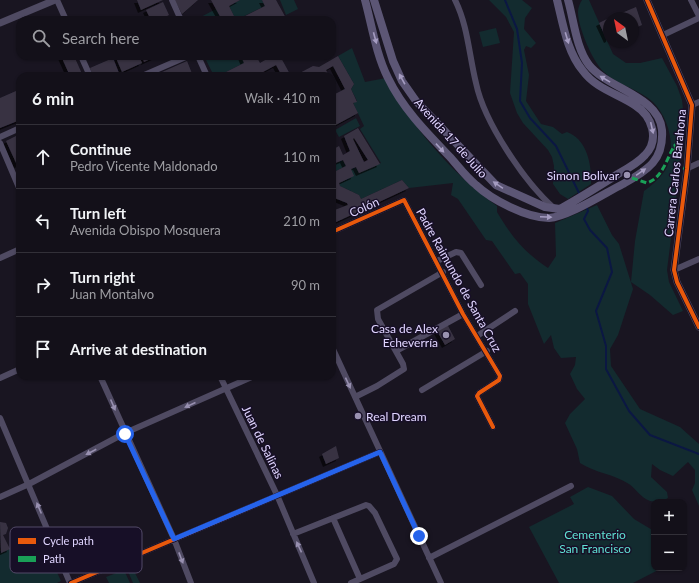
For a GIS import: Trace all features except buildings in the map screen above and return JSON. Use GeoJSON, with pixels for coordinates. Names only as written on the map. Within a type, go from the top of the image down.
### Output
{"type":"FeatureCollection","features":[{"type":"Feature","properties":{"kind":"main road","name":"Avenida 17 de Julio"},"geometry":{"type":"LineString","coordinates":[[365,0],[381,61],[388,78],[405,106],[428,135],[476,185],[490,195],[530,215],[544,218],[634,177],[656,160],[661,152],[662,128],[656,115],[647,104],[600,77],[588,64],[582,52],[568,0]]}},
{"type":"Feature","properties":{"kind":"main road","name":"Avenida 17 de Julio"},"geometry":{"type":"LineString","coordinates":[[374,0],[393,61],[402,81],[416,101],[496,185],[544,207],[559,211]]}},
{"type":"Feature","properties":{"kind":"main road","name":"Avenida 17 de Julio"},"geometry":{"type":"LineString","coordinates":[[557,0],[570,47],[583,72],[601,87],[642,110],[648,117],[653,130],[653,142],[646,154],[592,195]]}},
{"type":"Feature","properties":{"kind":"street"},"geometry":{"type":"LineString","coordinates":[[17,16],[56,0],[64,16]]}},
{"type":"Feature","properties":{"kind":"street"},"geometry":{"type":"LineString","coordinates":[[172,0],[179,16]]}},
{"type":"Feature","properties":{"kind":"street"},"geometry":{"type":"LineString","coordinates":[[455,0],[466,30],[476,83],[482,104],[505,145],[543,198],[559,211]]}},
{"type":"Feature","properties":{"kind":"street","name":"Carrera Carlos Barahona"},"geometry":{"type":"LineString","coordinates":[[646,0],[696,103],[674,270],[677,282],[699,327]]}},
{"type":"Feature","properties":{"kind":"street"},"geometry":{"type":"LineString","coordinates":[[663,35],[699,17],[691,0]]}},
{"type":"Feature","properties":{"kind":"street"},"geometry":{"type":"LineString","coordinates":[[0,23],[16,16]]}},
{"type":"Feature","properties":{"kind":"street"},"geometry":{"type":"LineString","coordinates":[[83,60],[88,72]]}},
{"type":"Feature","properties":{"kind":"street"},"geometry":{"type":"LineString","coordinates":[[151,72],[179,60]]}},
{"type":"Feature","properties":{"kind":"street"},"geometry":{"type":"LineString","coordinates":[[200,60],[205,72]]}},
{"type":"Feature","properties":{"kind":"street"},"geometry":{"type":"LineString","coordinates":[[0,137],[16,130]]}},
{"type":"Feature","properties":{"kind":"street"},"geometry":{"type":"LineString","coordinates":[[0,143],[16,181]]}},
{"type":"Feature","properties":{"kind":"street"},"geometry":{"type":"LineString","coordinates":[[688,168],[699,163]]}},
{"type":"Feature","properties":{"kind":"street"},"geometry":{"type":"LineString","coordinates":[[543,198],[544,207]]}},
{"type":"Feature","properties":{"kind":"street","name":"Colón"},"geometry":{"type":"LineString","coordinates":[[336,230],[404,200]]}},
{"type":"Feature","properties":{"kind":"street","name":"Padre Raimundo de Santa Cruz"},"geometry":{"type":"LineString","coordinates":[[404,200],[443,272],[463,314],[487,351],[500,376],[499,380],[477,396],[494,427]]}},
{"type":"Feature","properties":{"kind":"street"},"geometry":{"type":"LineString","coordinates":[[0,258],[16,251]]}},
{"type":"Feature","properties":{"kind":"street"},"geometry":{"type":"LineString","coordinates":[[437,261],[456,252],[461,253],[481,284]]}},
{"type":"Feature","properties":{"kind":"street"},"geometry":{"type":"LineString","coordinates":[[674,270],[699,259]]}},
{"type":"Feature","properties":{"kind":"street"},"geometry":{"type":"LineString","coordinates":[[355,397],[377,386],[404,369],[404,364],[378,319],[377,310],[443,272]]}},
{"type":"Feature","properties":{"kind":"street"},"geometry":{"type":"LineString","coordinates":[[477,336],[515,311]]}},
{"type":"Feature","properties":{"kind":"street"},"geometry":{"type":"LineString","coordinates":[[396,351],[463,314]]}},
{"type":"Feature","properties":{"kind":"street"},"geometry":{"type":"LineString","coordinates":[[422,390],[487,351]]}},
{"type":"Feature","properties":{"kind":"street"},"geometry":{"type":"LineString","coordinates":[[336,356],[441,583]]}},
{"type":"Feature","properties":{"kind":"street"},"geometry":{"type":"LineString","coordinates":[[0,378],[16,371]]}},
{"type":"Feature","properties":{"kind":"street"},"geometry":{"type":"LineString","coordinates":[[102,380],[174,539],[191,583]]}},
{"type":"Feature","properties":{"kind":"street","name":"Juan de Salinas"},"geometry":{"type":"LineString","coordinates":[[222,380],[277,496],[314,583]]}},
{"type":"Feature","properties":{"kind":"street"},"geometry":{"type":"LineString","coordinates":[[0,497],[29,484],[125,434],[245,380]]}},
{"type":"Feature","properties":{"kind":"street"},"geometry":{"type":"LineString","coordinates":[[0,418],[47,527]]}},
{"type":"Feature","properties":{"kind":"street"},"geometry":{"type":"LineString","coordinates":[[142,553],[380,452]]}},
{"type":"Feature","properties":{"kind":"street"},"geometry":{"type":"LineString","coordinates":[[429,558],[572,486]]}},
{"type":"Feature","properties":{"kind":"street"},"geometry":{"type":"LineString","coordinates":[[293,534],[366,505],[372,508],[397,559],[394,564],[351,583]]}},
{"type":"Feature","properties":{"kind":"street"},"geometry":{"type":"LineString","coordinates":[[333,518],[360,579]]}},
{"type":"Feature","properties":{"kind":"street"},"geometry":{"type":"LineString","coordinates":[[66,573],[70,583],[94,573]]}},
{"type":"Feature","properties":{"kind":"green space"},"geometry":{"type":"Polygon","coordinates":[[[240,0],[262,0],[265,6],[244,16],[234,16],[229,6],[240,0]]]}},
{"type":"Feature","properties":{"kind":"green space"},"geometry":{"type":"Polygon","coordinates":[[[280,0],[294,0],[298,9],[286,15],[280,0]]]}},
{"type":"Feature","properties":{"kind":"green space"},"geometry":{"type":"Polygon","coordinates":[[[489,0],[522,0],[532,8],[525,18],[524,29],[536,43],[531,48],[526,46],[524,50],[529,75],[526,101],[541,124],[553,127],[562,134],[567,132],[574,135],[584,147],[589,161],[591,184],[568,199],[560,194],[553,184],[554,166],[552,157],[548,150],[523,123],[517,113],[510,93],[514,32],[506,17],[489,0]]]}},
{"type":"Feature","properties":{"kind":"green space"},"geometry":{"type":"Polygon","coordinates":[[[582,0],[589,0],[603,32],[603,48],[610,48],[613,54],[626,63],[640,63],[662,58],[677,86],[682,100],[683,109],[679,176],[667,270],[669,282],[683,311],[673,315],[650,295],[631,282],[635,241],[644,191],[665,171],[670,159],[671,142],[667,124],[659,109],[653,102],[609,76],[595,61],[586,43],[580,25],[578,8],[582,0]]]}},
{"type":"Feature","properties":{"kind":"green space"},"geometry":{"type":"Polygon","coordinates":[[[216,9],[220,16],[203,16],[216,9]]]}},
{"type":"Feature","properties":{"kind":"green space"},"geometry":{"type":"Polygon","coordinates":[[[496,28],[500,43],[483,47],[479,32],[496,28]]]}},
{"type":"Feature","properties":{"kind":"green space"},"geometry":{"type":"Polygon","coordinates":[[[352,48],[365,82],[386,78],[407,113],[434,148],[465,180],[497,206],[497,212],[513,236],[525,250],[548,268],[556,256],[555,223],[597,205],[612,235],[619,244],[633,289],[618,335],[610,349],[611,366],[640,409],[680,427],[699,444],[699,506],[692,490],[695,483],[695,470],[688,462],[673,476],[660,470],[652,464],[651,477],[667,492],[668,498],[651,499],[651,501],[644,498],[629,484],[580,463],[577,449],[565,423],[570,414],[585,399],[577,389],[570,374],[575,365],[576,357],[561,358],[554,348],[551,335],[544,344],[528,304],[528,284],[520,273],[515,274],[492,241],[486,240],[458,199],[451,195],[453,183],[409,188],[402,180],[361,199],[359,195],[340,186],[339,183],[351,169],[356,167],[359,173],[381,163],[360,129],[364,126],[353,103],[357,101],[351,89],[354,84],[338,56],[352,48]]]}},
{"type":"Feature","properties":{"kind":"green space"},"geometry":{"type":"Polygon","coordinates":[[[206,60],[243,60],[244,63],[226,72],[212,72],[206,60]]]}},
{"type":"Feature","properties":{"kind":"green space"},"geometry":{"type":"Polygon","coordinates":[[[356,118],[360,126],[339,137],[336,129],[356,118]]]}},
{"type":"Feature","properties":{"kind":"green space"},"geometry":{"type":"Polygon","coordinates":[[[343,160],[346,166],[336,171],[336,163],[343,160]]]}},
{"type":"Feature","properties":{"kind":"green space","name":"Cementerio San Francisco"},"geometry":{"type":"Polygon","coordinates":[[[588,487],[612,496],[634,519],[651,529],[651,571],[656,571],[633,583],[559,583],[529,527],[574,504],[570,497],[588,487]]]}},
{"type":"Feature","properties":{"kind":"green space"},"geometry":{"type":"Polygon","coordinates":[[[10,549],[10,573],[57,573],[61,581],[57,583],[0,583],[0,551],[1,553],[10,549]]]}},
{"type":"Feature","properties":{"kind":"green space"},"geometry":{"type":"Polygon","coordinates":[[[116,573],[125,573],[130,583],[109,583],[106,577],[116,573]]]}},
{"type":"Feature","properties":{"kind":"green space"},"geometry":{"type":"Polygon","coordinates":[[[129,573],[135,573],[140,583],[133,583],[129,573]]]}},
{"type":"Feature","properties":{"kind":"waterway"},"geometry":{"type":"LineString","coordinates":[[505,0],[517,29],[522,63],[520,101],[530,118],[556,146],[580,195]]}},
{"type":"Feature","properties":{"kind":"waterway"},"geometry":{"type":"LineString","coordinates":[[586,206],[588,211],[584,219],[590,230],[607,248],[612,272],[596,311],[606,346],[606,369],[629,411],[650,435],[699,454]]}},
{"type":"Feature","properties":{"kind":"marked path"},"geometry":{"type":"LineString","coordinates":[[632,178],[647,183],[657,177],[675,145],[678,163],[680,166],[687,169]]}},
{"type":"Feature","properties":{"kind":"cycle path"},"geometry":{"type":"LineString","coordinates":[[647,0],[692,105],[687,169],[674,270],[677,282],[699,327]]}},
{"type":"Feature","properties":{"kind":"cycle path"},"geometry":{"type":"LineString","coordinates":[[336,230],[404,200],[463,314],[500,376],[499,380],[479,393],[477,396],[493,427]]}},
{"type":"Feature","properties":{"kind":"cycle path"},"geometry":{"type":"LineString","coordinates":[[142,553],[380,452]]}},
{"type":"Feature","properties":{"kind":"cycle path"},"geometry":{"type":"LineString","coordinates":[[71,583],[95,573]]}},
{"type":"Feature","properties":{"kind":"place","name":"Simon Bolivar"},"geometry":{"type":"Point","coordinates":[627,175]}},
{"type":"Feature","properties":{"kind":"place","name":"Casa de Alex Echeverría"},"geometry":{"type":"Point","coordinates":[446,335]}},
{"type":"Feature","properties":{"kind":"place","name":"Real Dream"},"geometry":{"type":"Point","coordinates":[358,416]}},
{"type":"Feature","properties":{"kind":"route"},"geometry":{"type":"LineString","coordinates":[[125,434],[174,539],[380,452],[419,536]]}}]}
